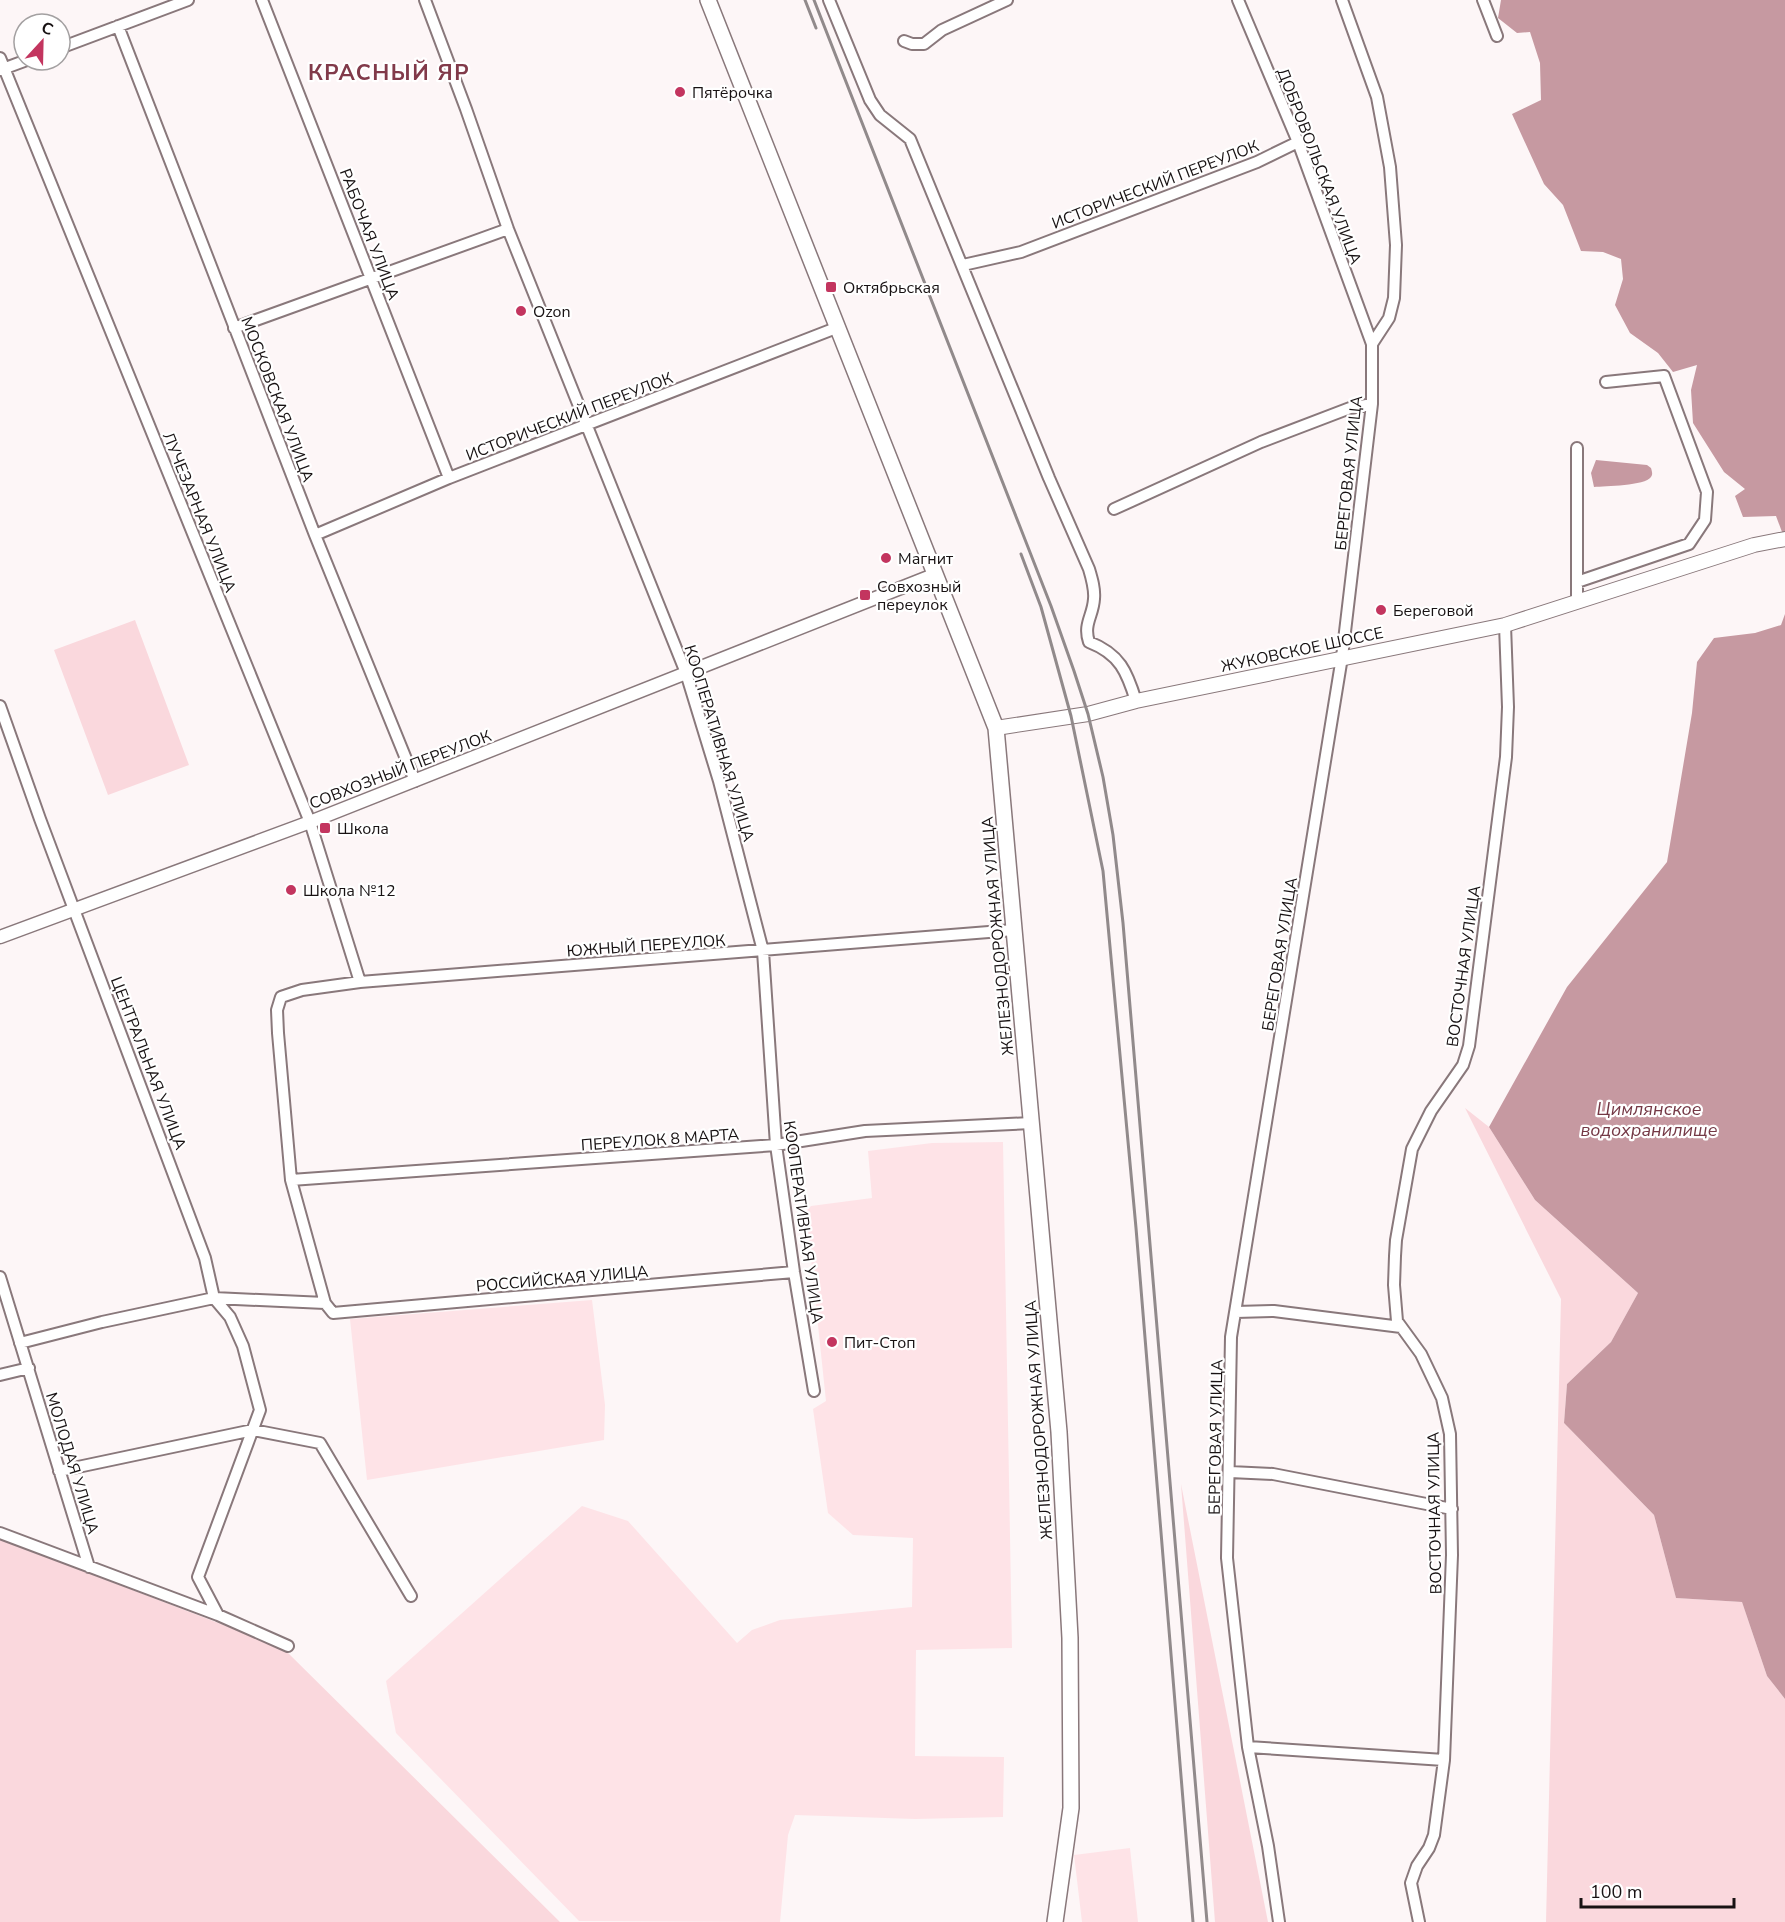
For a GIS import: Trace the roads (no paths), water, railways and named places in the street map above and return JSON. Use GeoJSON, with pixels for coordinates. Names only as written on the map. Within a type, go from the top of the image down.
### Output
{"type":"FeatureCollection","features":[{"type":"Feature","properties":{"kind":"main road","name":"ЖЕЛЕЗНОДОРОЖНАЯ УЛИЦА"},"geometry":{"type":"LineString","coordinates":[[708,0],[996,728],[1059,1432],[1070,1638],[1071,1808],[1055,1922]]}},
{"type":"Feature","properties":{"kind":"main road","name":"ЖУКОВСКОЕ ШОССЕ"},"geometry":{"type":"LineString","coordinates":[[996,728],[1088,714],[1136,701],[1342,657],[1505,625],[1754,545],[1785,539]]}},
{"type":"Feature","properties":{"kind":"street"},"geometry":{"type":"LineString","coordinates":[[72,43],[188,0]]}},
{"type":"Feature","properties":{"kind":"street","name":"РАБОЧАЯ УЛИЦА"},"geometry":{"type":"LineString","coordinates":[[262,0],[449,478]]}},
{"type":"Feature","properties":{"kind":"street","name":"КООПЕРАТИВНАЯ УЛИЦА"},"geometry":{"type":"LineString","coordinates":[[425,0],[466,108],[508,230],[686,673],[719,781],[763,951],[776,1145],[814,1391]]}},
{"type":"Feature","properties":{"kind":"street"},"geometry":{"type":"LineString","coordinates":[[829,0],[850,56],[870,100],[880,115],[910,139],[1049,478],[1089,569],[1093,582],[1094,601],[1085,631],[1089,642],[1101,647],[1118,660],[1128,674],[1136,701]]}},
{"type":"Feature","properties":{"kind":"street"},"geometry":{"type":"LineString","coordinates":[[904,40],[912,44],[924,44],[942,30],[1007,0]]}},
{"type":"Feature","properties":{"kind":"street","name":"ДОБРОВОЛЬСКАЯ УЛИЦА"},"geometry":{"type":"LineString","coordinates":[[1238,0],[1298,142],[1372,344]]}},
{"type":"Feature","properties":{"kind":"street"},"geometry":{"type":"LineString","coordinates":[[1342,0],[1377,98],[1390,167],[1396,245],[1394,298],[1389,318],[1372,344]]}},
{"type":"Feature","properties":{"kind":"street"},"geometry":{"type":"LineString","coordinates":[[1483,0],[1497,36]]}},
{"type":"Feature","properties":{"kind":"street","name":"МОСКОВСКАЯ УЛИЦА"},"geometry":{"type":"LineString","coordinates":[[118,26],[315,535],[415,781]]}},
{"type":"Feature","properties":{"kind":"street","name":"ЛУЧЕЗАРНАЯ УЛИЦА"},"geometry":{"type":"LineString","coordinates":[[1,65],[310,822],[360,982]]}},
{"type":"Feature","properties":{"kind":"street","name":"ИСТОРИЧЕСКИЙ ПЕРЕУЛОК"},"geometry":{"type":"LineString","coordinates":[[963,265],[1021,252],[1257,162],[1298,142]]}},
{"type":"Feature","properties":{"kind":"street"},"geometry":{"type":"LineString","coordinates":[[234,328],[508,230]]}},
{"type":"Feature","properties":{"kind":"street","name":"ИСТОРИЧЕСКИЙ ПЕРЕУЛОК"},"geometry":{"type":"LineString","coordinates":[[315,535],[449,478],[836,328]]}},
{"type":"Feature","properties":{"kind":"street","name":"БЕРЕГОВАЯ УЛИЦА"},"geometry":{"type":"LineString","coordinates":[[1279,1922],[1268,1846],[1248,1748],[1227,1558],[1231,1337],[1342,657],[1372,404],[1372,344]]}},
{"type":"Feature","properties":{"kind":"street"},"geometry":{"type":"LineString","coordinates":[[1577,582],[1689,544],[1705,519],[1707,492],[1664,376],[1606,382]]}},
{"type":"Feature","properties":{"kind":"street"},"geometry":{"type":"LineString","coordinates":[[1114,509],[1261,442],[1350,408],[1372,404]]}},
{"type":"Feature","properties":{"kind":"street"},"geometry":{"type":"LineString","coordinates":[[1577,448],[1577,601]]}},
{"type":"Feature","properties":{"kind":"street","name":"СОВХОЗНЫЙ ПЕРЕУЛОК"},"geometry":{"type":"LineString","coordinates":[[0,937],[310,822],[936,574]]}},
{"type":"Feature","properties":{"kind":"street","name":"ВОСТОЧНАЯ УЛИЦА"},"geometry":{"type":"LineString","coordinates":[[1419,1922],[1411,1883],[1416,1866],[1429,1848],[1434,1835],[1444,1760],[1452,1555],[1450,1434],[1446,1410],[1421,1354],[1397,1321],[1394,1285],[1395,1248],[1412,1149],[1431,1111],[1463,1065],[1469,1046],[1506,757],[1508,707],[1505,625]]}},
{"type":"Feature","properties":{"kind":"street","name":"ЦЕНТРАЛЬНАЯ УЛИЦА"},"geometry":{"type":"LineString","coordinates":[[0,706],[40,819],[205,1258],[214,1298],[230,1317],[243,1346],[260,1410],[198,1576],[218,1614]]}},
{"type":"Feature","properties":{"kind":"street","name":"ЮЖНЫЙ ПЕРЕУЛОК"},"geometry":{"type":"LineString","coordinates":[[291,1180],[277,1010],[281,998],[302,990],[360,982],[1014,930]]}},
{"type":"Feature","properties":{"kind":"street","name":"ПЕРЕУЛОК 8 МАРТА"},"geometry":{"type":"LineString","coordinates":[[291,1180],[776,1145],[865,1131],[1031,1123]]}},
{"type":"Feature","properties":{"kind":"street"},"geometry":{"type":"LineString","coordinates":[[20,1343],[102,1322],[214,1298],[325,1303],[291,1180]]}},
{"type":"Feature","properties":{"kind":"street","name":"РОССИЙСКАЯ УЛИЦА"},"geometry":{"type":"LineString","coordinates":[[325,1303],[333,1313],[794,1272]]}},
{"type":"Feature","properties":{"kind":"street","name":"МОЛОДАЯ УЛИЦА"},"geometry":{"type":"LineString","coordinates":[[0,1277],[89,1567]]}},
{"type":"Feature","properties":{"kind":"street"},"geometry":{"type":"LineString","coordinates":[[1236,1312],[1274,1311],[1401,1327]]}},
{"type":"Feature","properties":{"kind":"street"},"geometry":{"type":"LineString","coordinates":[[0,1375],[29,1368]]}},
{"type":"Feature","properties":{"kind":"street"},"geometry":{"type":"LineString","coordinates":[[59,1471],[253,1430],[320,1443],[411,1596]]}},
{"type":"Feature","properties":{"kind":"street"},"geometry":{"type":"LineString","coordinates":[[1230,1472],[1274,1474],[1452,1509]]}},
{"type":"Feature","properties":{"kind":"street"},"geometry":{"type":"LineString","coordinates":[[0,1533],[218,1614],[288,1646]]}},
{"type":"Feature","properties":{"kind":"street"},"geometry":{"type":"LineString","coordinates":[[1248,1748],[1444,1760]]}},
{"type":"Feature","properties":{"kind":"water"},"geometry":{"type":"Polygon","coordinates":[[[1501,0],[1785,0],[1785,540],[1776,516],[1743,517],[1735,496],[1745,489],[1724,472],[1693,423],[1691,390],[1697,365],[1673,372],[1658,353],[1630,333],[1615,305],[1623,279],[1621,259],[1603,252],[1581,251],[1563,205],[1544,184],[1512,114],[1541,100],[1540,63],[1530,32],[1517,33],[1498,18],[1501,0]]]}},
{"type":"Feature","properties":{"kind":"water"},"geometry":{"type":"Polygon","coordinates":[[[1596,460],[1647,465],[1651,468],[1652,475],[1641,482],[1594,487],[1591,473],[1596,460]]]}},
{"type":"Feature","properties":{"kind":"water","name":"Цимлянское водохранилище"},"geometry":{"type":"Polygon","coordinates":[[[1785,614],[1785,1699],[1767,1676],[1742,1602],[1676,1598],[1654,1515],[1564,1423],[1567,1384],[1611,1342],[1638,1293],[1535,1200],[1489,1127],[1567,987],[1667,862],[1692,713],[1697,662],[1714,638],[1755,633],[1781,625],[1785,614]]]}},
{"type":"Feature","properties":{"kind":"railway"},"geometry":{"type":"LineString","coordinates":[[805,0],[816,28]]}},
{"type":"Feature","properties":{"kind":"railway"},"geometry":{"type":"LineString","coordinates":[[814,0],[1051,606],[1088,714],[1103,777],[1113,835],[1123,923],[1207,1922]]}},
{"type":"Feature","properties":{"kind":"railway"},"geometry":{"type":"LineString","coordinates":[[1021,554],[1041,607],[1071,716],[1103,871],[1136,1228],[1193,1922]]}},
{"type":"Feature","properties":{"kind":"place","name":"Пятёрочка"},"geometry":{"type":"Point","coordinates":[680,92]}},
{"type":"Feature","properties":{"kind":"place","name":"Октябрьская"},"geometry":{"type":"Point","coordinates":[831,287]}},
{"type":"Feature","properties":{"kind":"place","name":"Ozon"},"geometry":{"type":"Point","coordinates":[521,311]}},
{"type":"Feature","properties":{"kind":"place","name":"Магнит"},"geometry":{"type":"Point","coordinates":[886,558]}},
{"type":"Feature","properties":{"kind":"place","name":"Совхозный переулок"},"geometry":{"type":"Point","coordinates":[865,595]}},
{"type":"Feature","properties":{"kind":"place","name":"Береговой"},"geometry":{"type":"Point","coordinates":[1381,610]}},
{"type":"Feature","properties":{"kind":"place","name":"Школа"},"geometry":{"type":"Point","coordinates":[325,828]}},
{"type":"Feature","properties":{"kind":"place","name":"Школа №12"},"geometry":{"type":"Point","coordinates":[291,890]}},
{"type":"Feature","properties":{"kind":"place","name":"Пит-Стоп"},"geometry":{"type":"Point","coordinates":[832,1342]}},
{"type":"Feature","properties":{"kind":"district","name":"КРАСНЫЙ ЯР"},"geometry":{"type":"Point","coordinates":[389,72]}}]}
